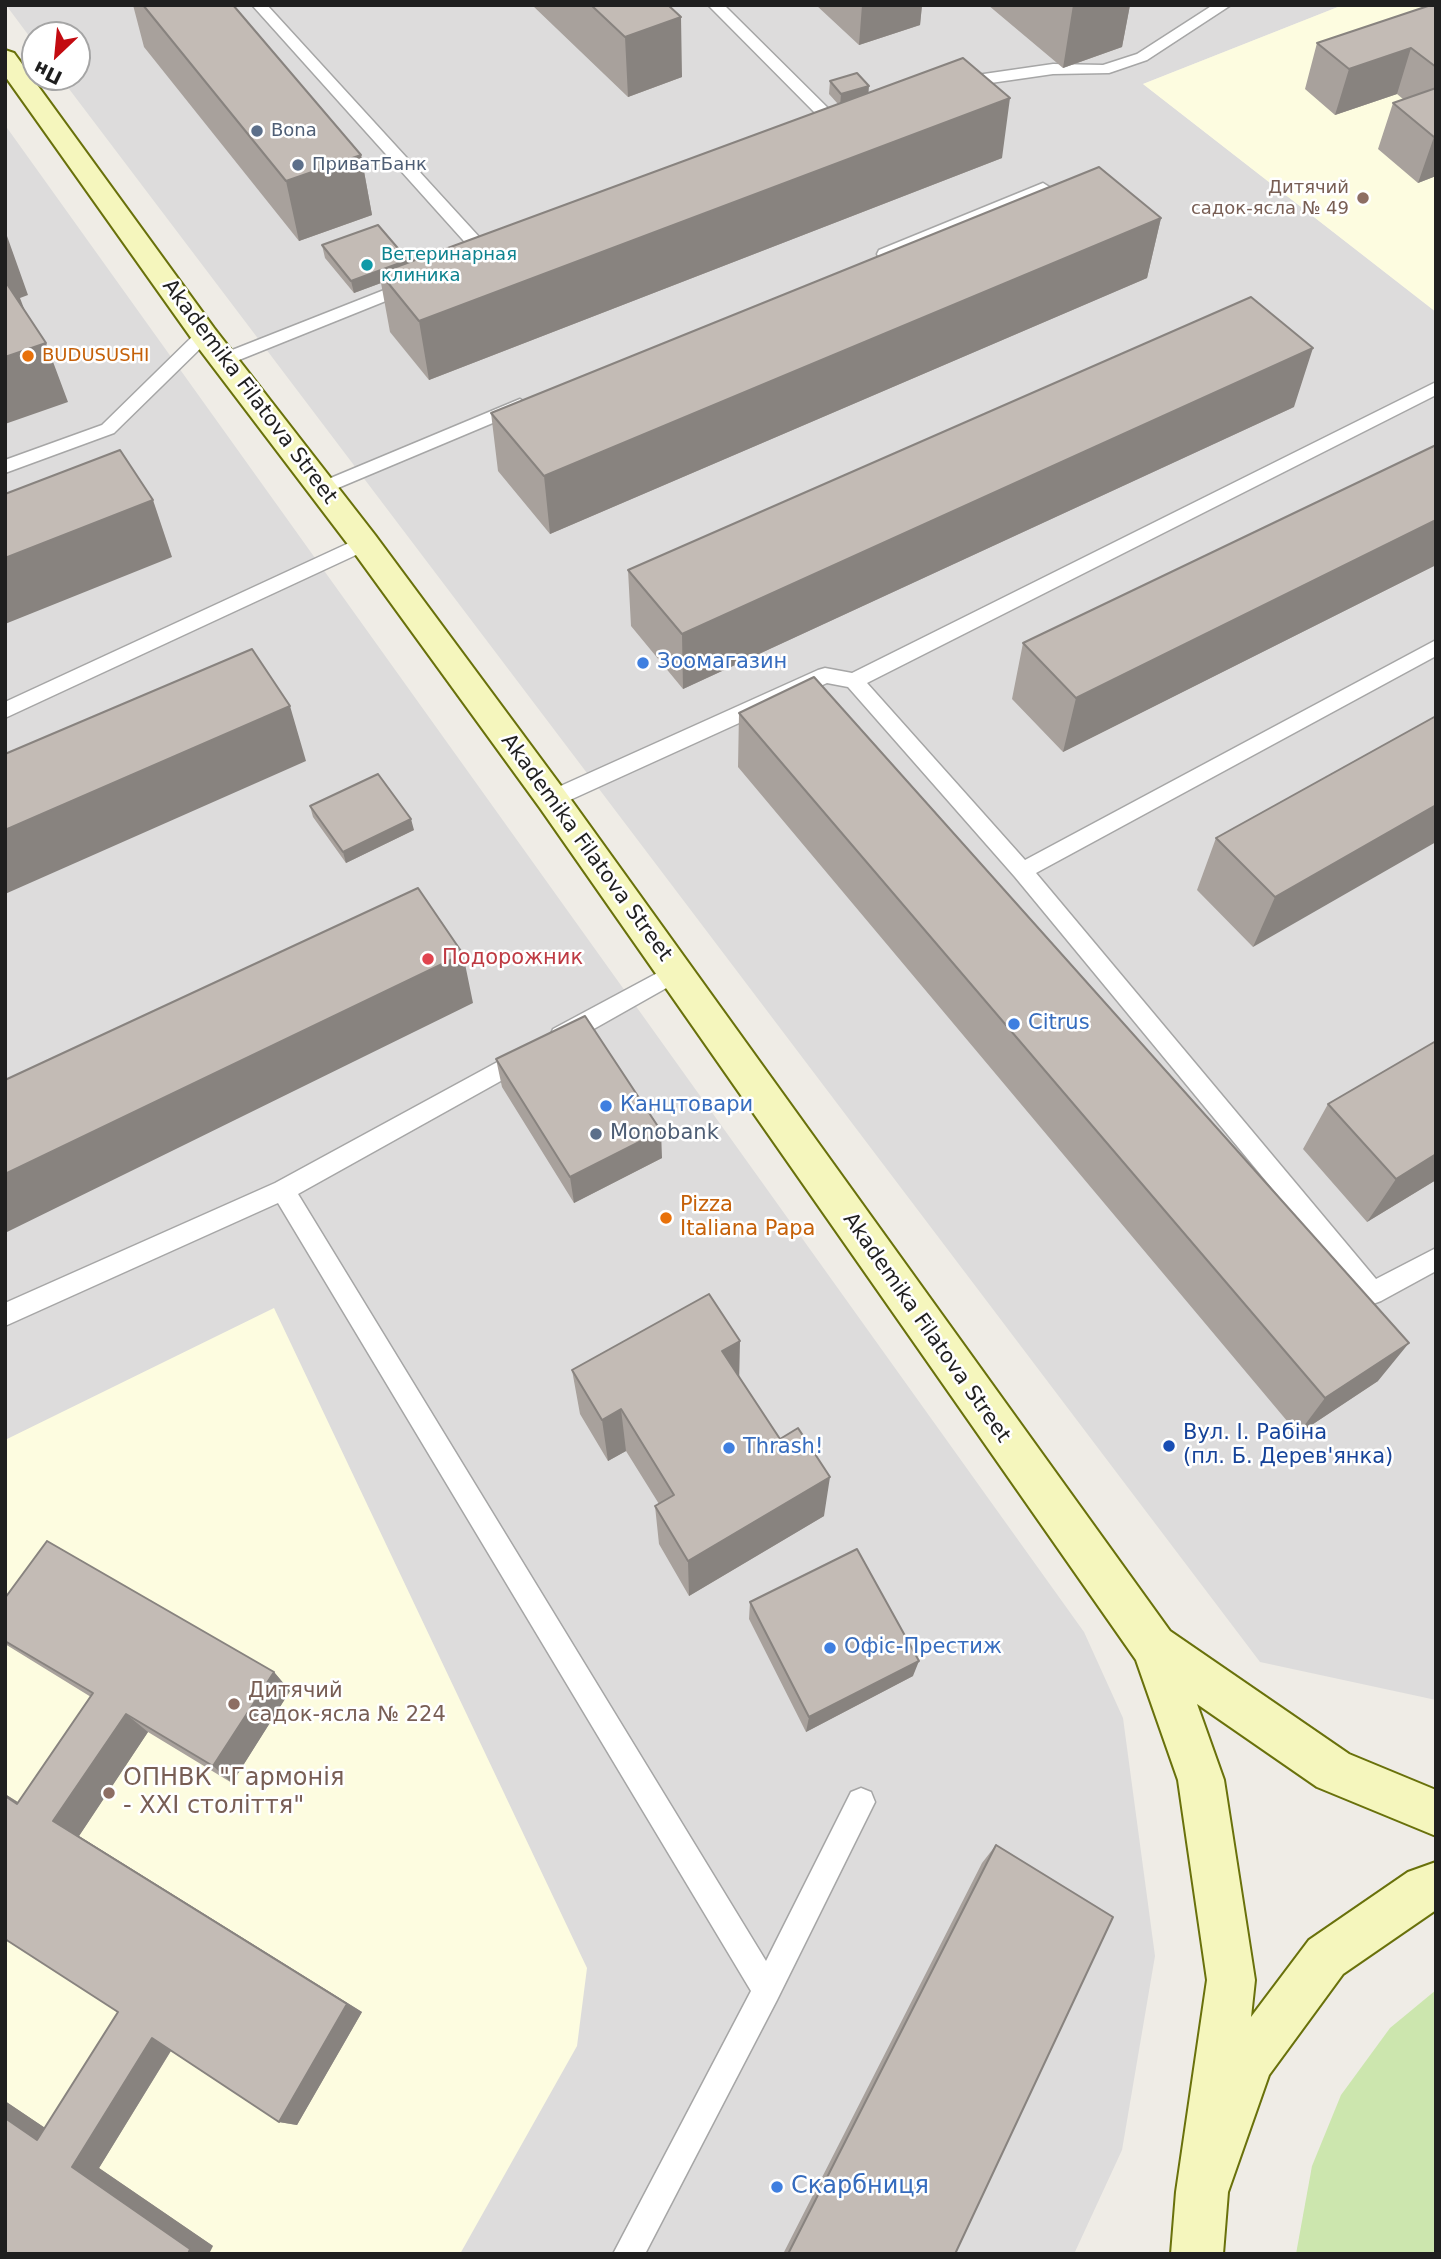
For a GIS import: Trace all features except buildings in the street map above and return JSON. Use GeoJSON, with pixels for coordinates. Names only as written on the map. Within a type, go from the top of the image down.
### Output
{"type":"FeatureCollection","features":[{"type":"Feature","properties":{"kind":"main road","name":"Akademika Filatova Street"},"geometry":{"type":"LineString","coordinates":[[6,61],[204,335],[364,543],[552,799],[1154,1647],[1200,1780],[1231,1980],[1202,2192]]}},
{"type":"Feature","properties":{"kind":"main road","name":"Akademika Filatova Street"},"geometry":{"type":"LineString","coordinates":[[1154,1647],[1333,1770],[1436,1813]]}},
{"type":"Feature","properties":{"kind":"main road"},"geometry":{"type":"LineString","coordinates":[[1197,2254],[1202,2192],[1249,2060],[1326,1957],[1425,1889],[1436,1886]]}},
{"type":"Feature","properties":{"kind":"lane"},"geometry":{"type":"LineString","coordinates":[[259,5],[486,255]]}},
{"type":"Feature","properties":{"kind":"lane"},"geometry":{"type":"LineString","coordinates":[[715,5],[835,125]]}},
{"type":"Feature","properties":{"kind":"lane"},"geometry":{"type":"LineString","coordinates":[[938,89],[963,80],[1053,69],[1104,70],[1142,57],[1224,5]]}},
{"type":"Feature","properties":{"kind":"lane"},"geometry":{"type":"LineString","coordinates":[[875,258],[1043,188]]}},
{"type":"Feature","properties":{"kind":"lane"},"geometry":{"type":"LineString","coordinates":[[223,360],[424,280]]}},
{"type":"Feature","properties":{"kind":"lane"},"geometry":{"type":"LineString","coordinates":[[5,467],[108,429],[204,335]]}},
{"type":"Feature","properties":{"kind":"lane"},"geometry":{"type":"LineString","coordinates":[[854,681],[1436,388]]}},
{"type":"Feature","properties":{"kind":"lane"},"geometry":{"type":"LineString","coordinates":[[320,489],[539,398]]}},
{"type":"Feature","properties":{"kind":"lane"},"geometry":{"type":"LineString","coordinates":[[5,711],[364,543]]}},
{"type":"Feature","properties":{"kind":"lane"},"geometry":{"type":"LineString","coordinates":[[1022,871],[1436,647]]}},
{"type":"Feature","properties":{"kind":"lane"},"geometry":{"type":"LineString","coordinates":[[552,799],[825,674],[854,681],[1022,871],[1373,1293],[1436,1259]]}},
{"type":"Feature","properties":{"kind":"lane"},"geometry":{"type":"LineString","coordinates":[[5,1315],[283,1190],[676,972]]}},
{"type":"Feature","properties":{"kind":"lane"},"geometry":{"type":"LineString","coordinates":[[283,1190],[768,1990]]}},
{"type":"Feature","properties":{"kind":"lane"},"geometry":{"type":"LineString","coordinates":[[628,2254],[768,1990],[861,1802]]}},
{"type":"Feature","properties":{"kind":"shaded area"},"geometry":{"type":"Polygon","coordinates":[[[6,5],[1343,5],[1143,84],[1436,312],[1436,1700],[1260,1662],[71,91],[91,91],[91,21],[21,21],[21,25],[6,5]]]}},
{"type":"Feature","properties":{"kind":"shaded area","name":"Дитячий садок-ясла № 49"},"geometry":{"type":"Polygon","coordinates":[[[1343,5],[1436,5],[1436,312],[1143,84],[1343,5]]]}},
{"type":"Feature","properties":{"kind":"shaded area"},"geometry":{"type":"Polygon","coordinates":[[[5,125],[1084,1632],[1123,1718],[1155,1956],[1122,2150],[1074,2254],[5,2254],[5,125]]]}},
{"type":"Feature","properties":{"kind":"shaded area","name":"Дитячий садок-ясла № 224"},"geometry":{"type":"Polygon","coordinates":[[[274,1308],[587,1968],[577,2046],[460,2254],[5,2254],[5,1440],[274,1308]]]}},
{"type":"Feature","properties":{"kind":"green space"},"geometry":{"type":"Polygon","coordinates":[[[1436,1990],[1436,2254],[1296,2254],[1312,2166],[1341,2095],[1390,2028],[1436,1990]]]}},
{"type":"Feature","properties":{"kind":"place","name":"Bona"},"geometry":{"type":"Point","coordinates":[257,131]}},
{"type":"Feature","properties":{"kind":"place","name":"ПриватБанк"},"geometry":{"type":"Point","coordinates":[298,165]}},
{"type":"Feature","properties":{"kind":"place","name":"Дитячий садок-ясла № 49"},"geometry":{"type":"Point","coordinates":[1363,198]}},
{"type":"Feature","properties":{"kind":"place","name":"Ветеринарная клиника"},"geometry":{"type":"Point","coordinates":[367,265]}},
{"type":"Feature","properties":{"kind":"place","name":"BUDUSUSHI"},"geometry":{"type":"Point","coordinates":[28,356]}},
{"type":"Feature","properties":{"kind":"place","name":"Зоомагазин"},"geometry":{"type":"Point","coordinates":[643,663]}},
{"type":"Feature","properties":{"kind":"place","name":"Подорожник"},"geometry":{"type":"Point","coordinates":[428,959]}},
{"type":"Feature","properties":{"kind":"place","name":"Citrus"},"geometry":{"type":"Point","coordinates":[1014,1024]}},
{"type":"Feature","properties":{"kind":"place","name":"Канцтовари"},"geometry":{"type":"Point","coordinates":[606,1106]}},
{"type":"Feature","properties":{"kind":"place","name":"Monobank"},"geometry":{"type":"Point","coordinates":[596,1134]}},
{"type":"Feature","properties":{"kind":"place","name":"Pizza Italiana Papa"},"geometry":{"type":"Point","coordinates":[666,1218]}},
{"type":"Feature","properties":{"kind":"place","name":"Вул. І. Рабіна (пл. Б. Дерев'янка)"},"geometry":{"type":"Point","coordinates":[1169,1446]}},
{"type":"Feature","properties":{"kind":"place","name":"Thrash!"},"geometry":{"type":"Point","coordinates":[729,1448]}},
{"type":"Feature","properties":{"kind":"place","name":"Офіс-Престиж"},"geometry":{"type":"Point","coordinates":[830,1648]}},
{"type":"Feature","properties":{"kind":"place","name":"Дитячий садок-ясла № 224"},"geometry":{"type":"Point","coordinates":[234,1704]}},
{"type":"Feature","properties":{"kind":"place","name":"ОПНВК \"Гармонія - ХХІ століття\""},"geometry":{"type":"Point","coordinates":[109,1793]}},
{"type":"Feature","properties":{"kind":"place","name":"Скарбниця"},"geometry":{"type":"Point","coordinates":[777,2187]}}]}
